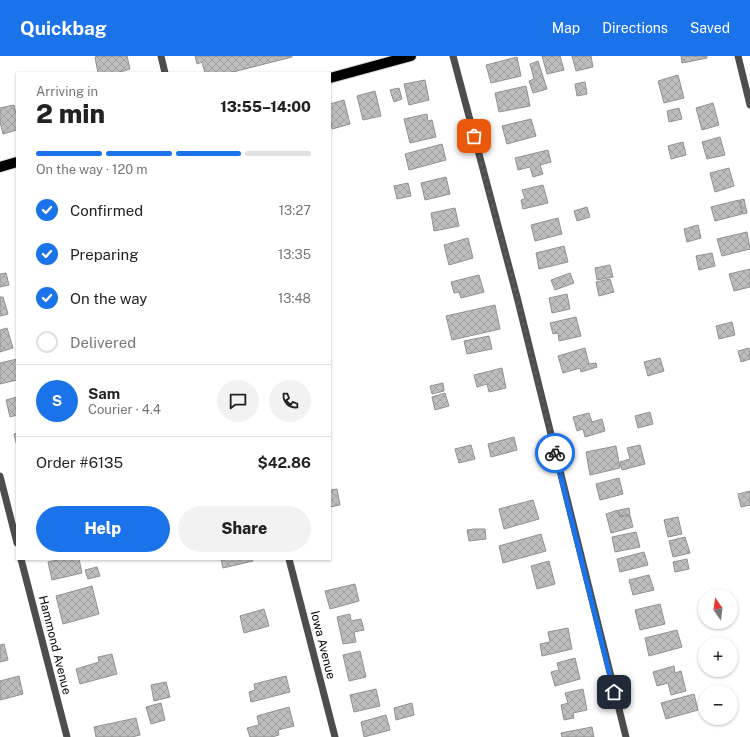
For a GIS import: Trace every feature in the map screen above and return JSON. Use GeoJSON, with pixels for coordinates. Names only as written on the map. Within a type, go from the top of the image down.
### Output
{"type":"FeatureCollection","features":[{"type":"Feature","properties":{"kind":"main road"},"geometry":{"type":"LineString","coordinates":[[331,78],[410,56]]}},
{"type":"Feature","properties":{"kind":"main road"},"geometry":{"type":"LineString","coordinates":[[0,167],[16,162]]}},
{"type":"Feature","properties":{"kind":"street"},"geometry":{"type":"LineString","coordinates":[[161,56],[165,72]]}},
{"type":"Feature","properties":{"kind":"street"},"geometry":{"type":"LineString","coordinates":[[453,56],[517,297],[626,737]]}},
{"type":"Feature","properties":{"kind":"street"},"geometry":{"type":"LineString","coordinates":[[738,56],[750,105]]}},
{"type":"Feature","properties":{"kind":"street"},"geometry":{"type":"LineString","coordinates":[[0,476],[16,539]]}},
{"type":"Feature","properties":{"kind":"street","name":"Hammond Avenue"},"geometry":{"type":"LineString","coordinates":[[21,560],[67,737]]}},
{"type":"Feature","properties":{"kind":"street","name":"Iowa Avenue"},"geometry":{"type":"LineString","coordinates":[[289,560],[335,737]]}},
{"type":"Feature","properties":{"kind":"building"},"geometry":{"type":"Polygon","coordinates":[[[127,56],[130,69],[120,72],[98,72],[95,57],[127,56]]]}},
{"type":"Feature","properties":{"kind":"building"},"geometry":{"type":"Polygon","coordinates":[[[195,56],[292,56],[233,72],[205,72],[202,62],[197,64],[195,56]]]}},
{"type":"Feature","properties":{"kind":"building"},"geometry":{"type":"Polygon","coordinates":[[[542,56],[560,56],[564,70],[547,74],[542,56]]]}},
{"type":"Feature","properties":{"kind":"building"},"geometry":{"type":"Polygon","coordinates":[[[572,56],[591,56],[593,67],[576,71],[572,56]]]}},
{"type":"Feature","properties":{"kind":"building"},"geometry":{"type":"Polygon","coordinates":[[[681,56],[707,56],[707,58],[682,63],[681,56]]]}},
{"type":"Feature","properties":{"kind":"building"},"geometry":{"type":"Polygon","coordinates":[[[517,57],[521,76],[491,83],[486,65],[517,57]]]}},
{"type":"Feature","properties":{"kind":"building"},"geometry":{"type":"Polygon","coordinates":[[[538,61],[547,89],[533,93],[529,81],[534,79],[530,64],[538,61]]]}},
{"type":"Feature","properties":{"kind":"building"},"geometry":{"type":"Polygon","coordinates":[[[678,75],[684,98],[664,103],[658,81],[678,75]]]}},
{"type":"Feature","properties":{"kind":"building"},"geometry":{"type":"Polygon","coordinates":[[[425,80],[429,100],[409,105],[404,84],[425,80]]]}},
{"type":"Feature","properties":{"kind":"building"},"geometry":{"type":"Polygon","coordinates":[[[585,82],[587,94],[577,96],[575,84],[585,82]]]}},
{"type":"Feature","properties":{"kind":"building"},"geometry":{"type":"Polygon","coordinates":[[[526,86],[530,106],[499,112],[495,93],[526,86]]]}},
{"type":"Feature","properties":{"kind":"building"},"geometry":{"type":"Polygon","coordinates":[[[399,88],[402,99],[394,102],[390,90],[399,88]]]}},
{"type":"Feature","properties":{"kind":"building"},"geometry":{"type":"Polygon","coordinates":[[[375,91],[381,116],[363,120],[357,96],[375,91]]]}},
{"type":"Feature","properties":{"kind":"building"},"geometry":{"type":"Polygon","coordinates":[[[344,100],[350,124],[332,129],[331,104],[344,100]]]}},
{"type":"Feature","properties":{"kind":"building"},"geometry":{"type":"Polygon","coordinates":[[[713,103],[719,125],[702,130],[696,108],[713,103]]]}},
{"type":"Feature","properties":{"kind":"building"},"geometry":{"type":"Polygon","coordinates":[[[14,105],[16,114],[16,130],[3,134],[0,122],[0,108],[14,105]]]}},
{"type":"Feature","properties":{"kind":"building"},"geometry":{"type":"Polygon","coordinates":[[[679,108],[682,119],[669,122],[667,111],[679,108]]]}},
{"type":"Feature","properties":{"kind":"building"},"geometry":{"type":"Polygon","coordinates":[[[427,114],[428,121],[432,120],[436,137],[410,143],[404,119],[427,114]]]}},
{"type":"Feature","properties":{"kind":"building"},"geometry":{"type":"Polygon","coordinates":[[[531,119],[536,136],[507,144],[502,126],[531,119]]]}},
{"type":"Feature","properties":{"kind":"building"},"geometry":{"type":"Polygon","coordinates":[[[720,137],[725,155],[707,159],[702,142],[720,137]]]}},
{"type":"Feature","properties":{"kind":"building"},"geometry":{"type":"Polygon","coordinates":[[[683,142],[686,155],[671,159],[668,146],[683,142]]]}},
{"type":"Feature","properties":{"kind":"building"},"geometry":{"type":"Polygon","coordinates":[[[442,144],[446,160],[409,170],[405,154],[442,144]]]}},
{"type":"Feature","properties":{"kind":"building"},"geometry":{"type":"Polygon","coordinates":[[[548,150],[551,162],[540,165],[543,174],[533,177],[530,167],[518,170],[515,158],[548,150]]]}},
{"type":"Feature","properties":{"kind":"building"},"geometry":{"type":"Polygon","coordinates":[[[729,168],[734,186],[715,192],[710,173],[729,168]]]}},
{"type":"Feature","properties":{"kind":"building"},"geometry":{"type":"Polygon","coordinates":[[[446,177],[450,194],[425,200],[421,183],[446,177]]]}},
{"type":"Feature","properties":{"kind":"building"},"geometry":{"type":"Polygon","coordinates":[[[408,183],[411,196],[397,199],[394,186],[408,183]]]}},
{"type":"Feature","properties":{"kind":"building"},"geometry":{"type":"Polygon","coordinates":[[[543,185],[548,203],[523,209],[521,200],[525,199],[522,190],[543,185]]]}},
{"type":"Feature","properties":{"kind":"building"},"geometry":{"type":"Polygon","coordinates":[[[744,199],[747,213],[743,214],[740,200],[744,199]]]}},
{"type":"Feature","properties":{"kind":"building"},"geometry":{"type":"Polygon","coordinates":[[[739,200],[742,214],[715,221],[711,207],[739,200]]]}},
{"type":"Feature","properties":{"kind":"building"},"geometry":{"type":"Polygon","coordinates":[[[587,207],[590,217],[577,221],[574,211],[587,207]]]}},
{"type":"Feature","properties":{"kind":"building"},"geometry":{"type":"Polygon","coordinates":[[[455,208],[459,226],[434,231],[431,213],[455,208]]]}},
{"type":"Feature","properties":{"kind":"building"},"geometry":{"type":"Polygon","coordinates":[[[558,218],[562,234],[535,241],[531,225],[558,218]]]}},
{"type":"Feature","properties":{"kind":"building"},"geometry":{"type":"Polygon","coordinates":[[[698,225],[701,238],[687,242],[684,229],[698,225]]]}},
{"type":"Feature","properties":{"kind":"building"},"geometry":{"type":"Polygon","coordinates":[[[747,232],[750,249],[722,256],[717,239],[747,232]]]}},
{"type":"Feature","properties":{"kind":"building"},"geometry":{"type":"Polygon","coordinates":[[[468,238],[473,258],[449,265],[444,245],[468,238]]]}},
{"type":"Feature","properties":{"kind":"building"},"geometry":{"type":"Polygon","coordinates":[[[564,246],[568,262],[539,269],[536,253],[564,246]]]}},
{"type":"Feature","properties":{"kind":"building"},"geometry":{"type":"Polygon","coordinates":[[[712,253],[715,266],[699,270],[696,256],[712,253]]]}},
{"type":"Feature","properties":{"kind":"building"},"geometry":{"type":"Polygon","coordinates":[[[610,265],[613,277],[597,280],[595,268],[610,265]]]}},
{"type":"Feature","properties":{"kind":"building"},"geometry":{"type":"Polygon","coordinates":[[[750,269],[750,287],[734,291],[729,274],[750,269]]]}},
{"type":"Feature","properties":{"kind":"building"},"geometry":{"type":"Polygon","coordinates":[[[6,273],[9,285],[0,287],[0,274],[6,273]]]}},
{"type":"Feature","properties":{"kind":"building"},"geometry":{"type":"Polygon","coordinates":[[[570,273],[574,283],[555,290],[551,280],[570,273]]]}},
{"type":"Feature","properties":{"kind":"building"},"geometry":{"type":"Polygon","coordinates":[[[479,275],[484,292],[461,298],[459,292],[454,293],[451,282],[479,275]]]}},
{"type":"Feature","properties":{"kind":"building"},"geometry":{"type":"Polygon","coordinates":[[[610,279],[614,292],[599,296],[596,282],[610,279]]]}},
{"type":"Feature","properties":{"kind":"building"},"geometry":{"type":"Polygon","coordinates":[[[567,294],[570,309],[552,313],[549,298],[567,294]]]}},
{"type":"Feature","properties":{"kind":"building"},"geometry":{"type":"Polygon","coordinates":[[[0,297],[3,297],[8,314],[0,316],[0,297]]]}},
{"type":"Feature","properties":{"kind":"building"},"geometry":{"type":"Polygon","coordinates":[[[495,305],[500,329],[452,340],[446,316],[495,305]]]}},
{"type":"Feature","properties":{"kind":"building"},"geometry":{"type":"Polygon","coordinates":[[[576,317],[581,336],[559,341],[558,333],[553,334],[550,323],[576,317]]]}},
{"type":"Feature","properties":{"kind":"building"},"geometry":{"type":"Polygon","coordinates":[[[732,322],[735,335],[719,339],[716,326],[732,322]]]}},
{"type":"Feature","properties":{"kind":"building"},"geometry":{"type":"Polygon","coordinates":[[[7,328],[13,348],[0,352],[0,330],[7,328]]]}},
{"type":"Feature","properties":{"kind":"building"},"geometry":{"type":"Polygon","coordinates":[[[489,336],[492,349],[467,354],[464,341],[489,336]]]}},
{"type":"Feature","properties":{"kind":"building"},"geometry":{"type":"Polygon","coordinates":[[[585,348],[589,364],[596,363],[597,367],[581,372],[580,368],[563,373],[558,356],[585,348]]]}},
{"type":"Feature","properties":{"kind":"building"},"geometry":{"type":"Polygon","coordinates":[[[749,348],[750,359],[741,362],[738,351],[749,348]]]}},
{"type":"Feature","properties":{"kind":"building"},"geometry":{"type":"Polygon","coordinates":[[[660,358],[664,371],[648,376],[644,362],[660,358]]]}},
{"type":"Feature","properties":{"kind":"building"},"geometry":{"type":"Polygon","coordinates":[[[16,359],[16,380],[0,384],[0,363],[16,359]]]}},
{"type":"Feature","properties":{"kind":"building"},"geometry":{"type":"Polygon","coordinates":[[[502,368],[506,388],[489,392],[487,384],[477,387],[474,375],[502,368]]]}},
{"type":"Feature","properties":{"kind":"building"},"geometry":{"type":"Polygon","coordinates":[[[443,383],[444,391],[432,394],[430,386],[443,383]]]}},
{"type":"Feature","properties":{"kind":"building"},"geometry":{"type":"Polygon","coordinates":[[[445,393],[449,406],[435,410],[432,397],[445,393]]]}},
{"type":"Feature","properties":{"kind":"building"},"geometry":{"type":"Polygon","coordinates":[[[16,397],[16,415],[10,417],[6,400],[16,397]]]}},
{"type":"Feature","properties":{"kind":"building"},"geometry":{"type":"Polygon","coordinates":[[[650,412],[653,424],[638,428],[635,416],[650,412]]]}},
{"type":"Feature","properties":{"kind":"building"},"geometry":{"type":"Polygon","coordinates":[[[589,413],[592,422],[602,419],[605,431],[585,437],[583,429],[577,431],[573,417],[589,413]]]}},
{"type":"Feature","properties":{"kind":"building"},"geometry":{"type":"Polygon","coordinates":[[[514,437],[517,450],[491,457],[488,444],[514,437]]]}},
{"type":"Feature","properties":{"kind":"building"},"geometry":{"type":"Polygon","coordinates":[[[471,445],[475,459],[459,463],[455,449],[471,445]]]}},
{"type":"Feature","properties":{"kind":"building"},"geometry":{"type":"Polygon","coordinates":[[[640,445],[645,464],[622,470],[620,462],[630,459],[627,448],[640,445]]]}},
{"type":"Feature","properties":{"kind":"building"},"geometry":{"type":"Polygon","coordinates":[[[616,446],[620,468],[590,475],[586,452],[616,446]]]}},
{"type":"Feature","properties":{"kind":"building"},"geometry":{"type":"Polygon","coordinates":[[[619,478],[623,494],[600,500],[596,484],[619,478]]]}},
{"type":"Feature","properties":{"kind":"building"},"geometry":{"type":"Polygon","coordinates":[[[337,489],[340,505],[331,507],[331,490],[337,489]]]}},
{"type":"Feature","properties":{"kind":"building"},"geometry":{"type":"Polygon","coordinates":[[[750,491],[750,505],[741,507],[738,494],[750,491]]]}},
{"type":"Feature","properties":{"kind":"building"},"geometry":{"type":"Polygon","coordinates":[[[533,500],[539,519],[504,529],[499,509],[533,500]]]}},
{"type":"Feature","properties":{"kind":"building"},"geometry":{"type":"Polygon","coordinates":[[[629,508],[630,514],[620,516],[619,510],[629,508]]]}},
{"type":"Feature","properties":{"kind":"building"},"geometry":{"type":"Polygon","coordinates":[[[618,510],[620,517],[630,515],[633,527],[611,533],[606,514],[618,510]]]}},
{"type":"Feature","properties":{"kind":"building"},"geometry":{"type":"Polygon","coordinates":[[[678,517],[682,534],[668,537],[664,520],[678,517]]]}},
{"type":"Feature","properties":{"kind":"building"},"geometry":{"type":"Polygon","coordinates":[[[485,529],[486,539],[469,541],[467,530],[485,529]]]}},
{"type":"Feature","properties":{"kind":"building"},"geometry":{"type":"Polygon","coordinates":[[[636,532],[640,547],[615,552],[612,537],[636,532]]]}},
{"type":"Feature","properties":{"kind":"building"},"geometry":{"type":"Polygon","coordinates":[[[541,534],[546,551],[503,563],[499,546],[541,534]]]}},
{"type":"Feature","properties":{"kind":"building"},"geometry":{"type":"Polygon","coordinates":[[[685,537],[690,553],[673,557],[669,541],[685,537]]]}},
{"type":"Feature","properties":{"kind":"building"},"geometry":{"type":"Polygon","coordinates":[[[644,552],[648,565],[620,572],[617,559],[644,552]]]}},
{"type":"Feature","properties":{"kind":"building"},"geometry":{"type":"Polygon","coordinates":[[[687,559],[689,569],[675,572],[673,562],[687,559]]]}},
{"type":"Feature","properties":{"kind":"building"},"geometry":{"type":"Polygon","coordinates":[[[57,560],[79,560],[82,573],[52,580],[48,562],[57,560]]]}},
{"type":"Feature","properties":{"kind":"building"},"geometry":{"type":"Polygon","coordinates":[[[221,560],[253,561],[223,568],[221,560]]]}},
{"type":"Feature","properties":{"kind":"building"},"geometry":{"type":"Polygon","coordinates":[[[549,561],[555,584],[537,589],[531,566],[549,561]]]}},
{"type":"Feature","properties":{"kind":"building"},"geometry":{"type":"Polygon","coordinates":[[[97,567],[100,576],[88,579],[85,570],[97,567]]]}},
{"type":"Feature","properties":{"kind":"building"},"geometry":{"type":"Polygon","coordinates":[[[649,575],[654,590],[633,595],[629,580],[649,575]]]}},
{"type":"Feature","properties":{"kind":"building"},"geometry":{"type":"Polygon","coordinates":[[[355,584],[359,601],[330,609],[325,591],[355,584]]]}},
{"type":"Feature","properties":{"kind":"building"},"geometry":{"type":"Polygon","coordinates":[[[92,586],[99,614],[63,624],[56,596],[92,586]]]}},
{"type":"Feature","properties":{"kind":"building"},"geometry":{"type":"Polygon","coordinates":[[[660,604],[665,624],[640,630],[635,610],[660,604]]]}},
{"type":"Feature","properties":{"kind":"building"},"geometry":{"type":"Polygon","coordinates":[[[264,609],[269,626],[244,633],[240,616],[264,609]]]}},
{"type":"Feature","properties":{"kind":"building"},"geometry":{"type":"Polygon","coordinates":[[[350,614],[351,621],[361,619],[364,630],[354,632],[356,642],[343,644],[337,617],[350,614]]]}},
{"type":"Feature","properties":{"kind":"building"},"geometry":{"type":"Polygon","coordinates":[[[568,628],[572,649],[542,656],[540,644],[550,642],[548,632],[568,628]]]}},
{"type":"Feature","properties":{"kind":"building"},"geometry":{"type":"Polygon","coordinates":[[[677,630],[682,647],[649,656],[645,638],[677,630]]]}},
{"type":"Feature","properties":{"kind":"building"},"geometry":{"type":"Polygon","coordinates":[[[4,644],[8,660],[0,662],[0,645],[4,644]]]}},
{"type":"Feature","properties":{"kind":"building"},"geometry":{"type":"Polygon","coordinates":[[[360,651],[366,677],[349,681],[343,655],[360,651]]]}},
{"type":"Feature","properties":{"kind":"building"},"geometry":{"type":"Polygon","coordinates":[[[112,654],[117,674],[80,684],[76,669],[99,662],[98,657],[112,654]]]}},
{"type":"Feature","properties":{"kind":"building"},"geometry":{"type":"Polygon","coordinates":[[[575,658],[580,679],[555,686],[551,672],[559,670],[557,663],[575,658]]]}},
{"type":"Feature","properties":{"kind":"building"},"geometry":{"type":"Polygon","coordinates":[[[674,666],[675,673],[681,671],[686,691],[671,695],[668,683],[657,686],[653,672],[674,666]]]}},
{"type":"Feature","properties":{"kind":"building"},"geometry":{"type":"Polygon","coordinates":[[[19,676],[23,694],[0,700],[0,681],[19,676]]]}},
{"type":"Feature","properties":{"kind":"building"},"geometry":{"type":"Polygon","coordinates":[[[286,676],[290,692],[251,702],[249,692],[255,690],[254,684],[286,676]]]}},
{"type":"Feature","properties":{"kind":"building"},"geometry":{"type":"Polygon","coordinates":[[[166,682],[170,697],[154,701],[151,685],[166,682]]]}},
{"type":"Feature","properties":{"kind":"building"},"geometry":{"type":"Polygon","coordinates":[[[376,689],[380,706],[354,712],[350,695],[376,689]]]}},
{"type":"Feature","properties":{"kind":"building"},"geometry":{"type":"Polygon","coordinates":[[[583,689],[587,710],[573,713],[574,718],[564,720],[561,705],[568,703],[565,693],[583,689]]]}},
{"type":"Feature","properties":{"kind":"building"},"geometry":{"type":"Polygon","coordinates":[[[694,694],[698,710],[666,719],[661,703],[694,694]]]}},
{"type":"Feature","properties":{"kind":"building"},"geometry":{"type":"Polygon","coordinates":[[[161,703],[165,720],[151,724],[146,707],[161,703]]]}},
{"type":"Feature","properties":{"kind":"building"},"geometry":{"type":"Polygon","coordinates":[[[412,703],[414,715],[396,720],[394,708],[412,703]]]}},
{"type":"Feature","properties":{"kind":"building"},"geometry":{"type":"Polygon","coordinates":[[[289,707],[294,726],[278,730],[279,735],[272,737],[250,737],[247,728],[259,725],[257,716],[289,707]]]}},
{"type":"Feature","properties":{"kind":"building"},"geometry":{"type":"Polygon","coordinates":[[[386,715],[390,730],[364,737],[361,722],[386,715]]]}},
{"type":"Feature","properties":{"kind":"building"},"geometry":{"type":"Polygon","coordinates":[[[136,718],[140,735],[132,737],[96,737],[94,727],[136,718]]]}},
{"type":"Feature","properties":{"kind":"building"},"geometry":{"type":"Polygon","coordinates":[[[592,727],[594,737],[562,737],[561,733],[592,727]]]}},
{"type":"Feature","properties":{"kind":"way so far"},"geometry":{"type":"LineString","coordinates":[[474,136],[517,297],[555,453]]}},
{"type":"Feature","properties":{"kind":"route"},"geometry":{"type":"LineString","coordinates":[[555,453],[614,692]]}}]}
